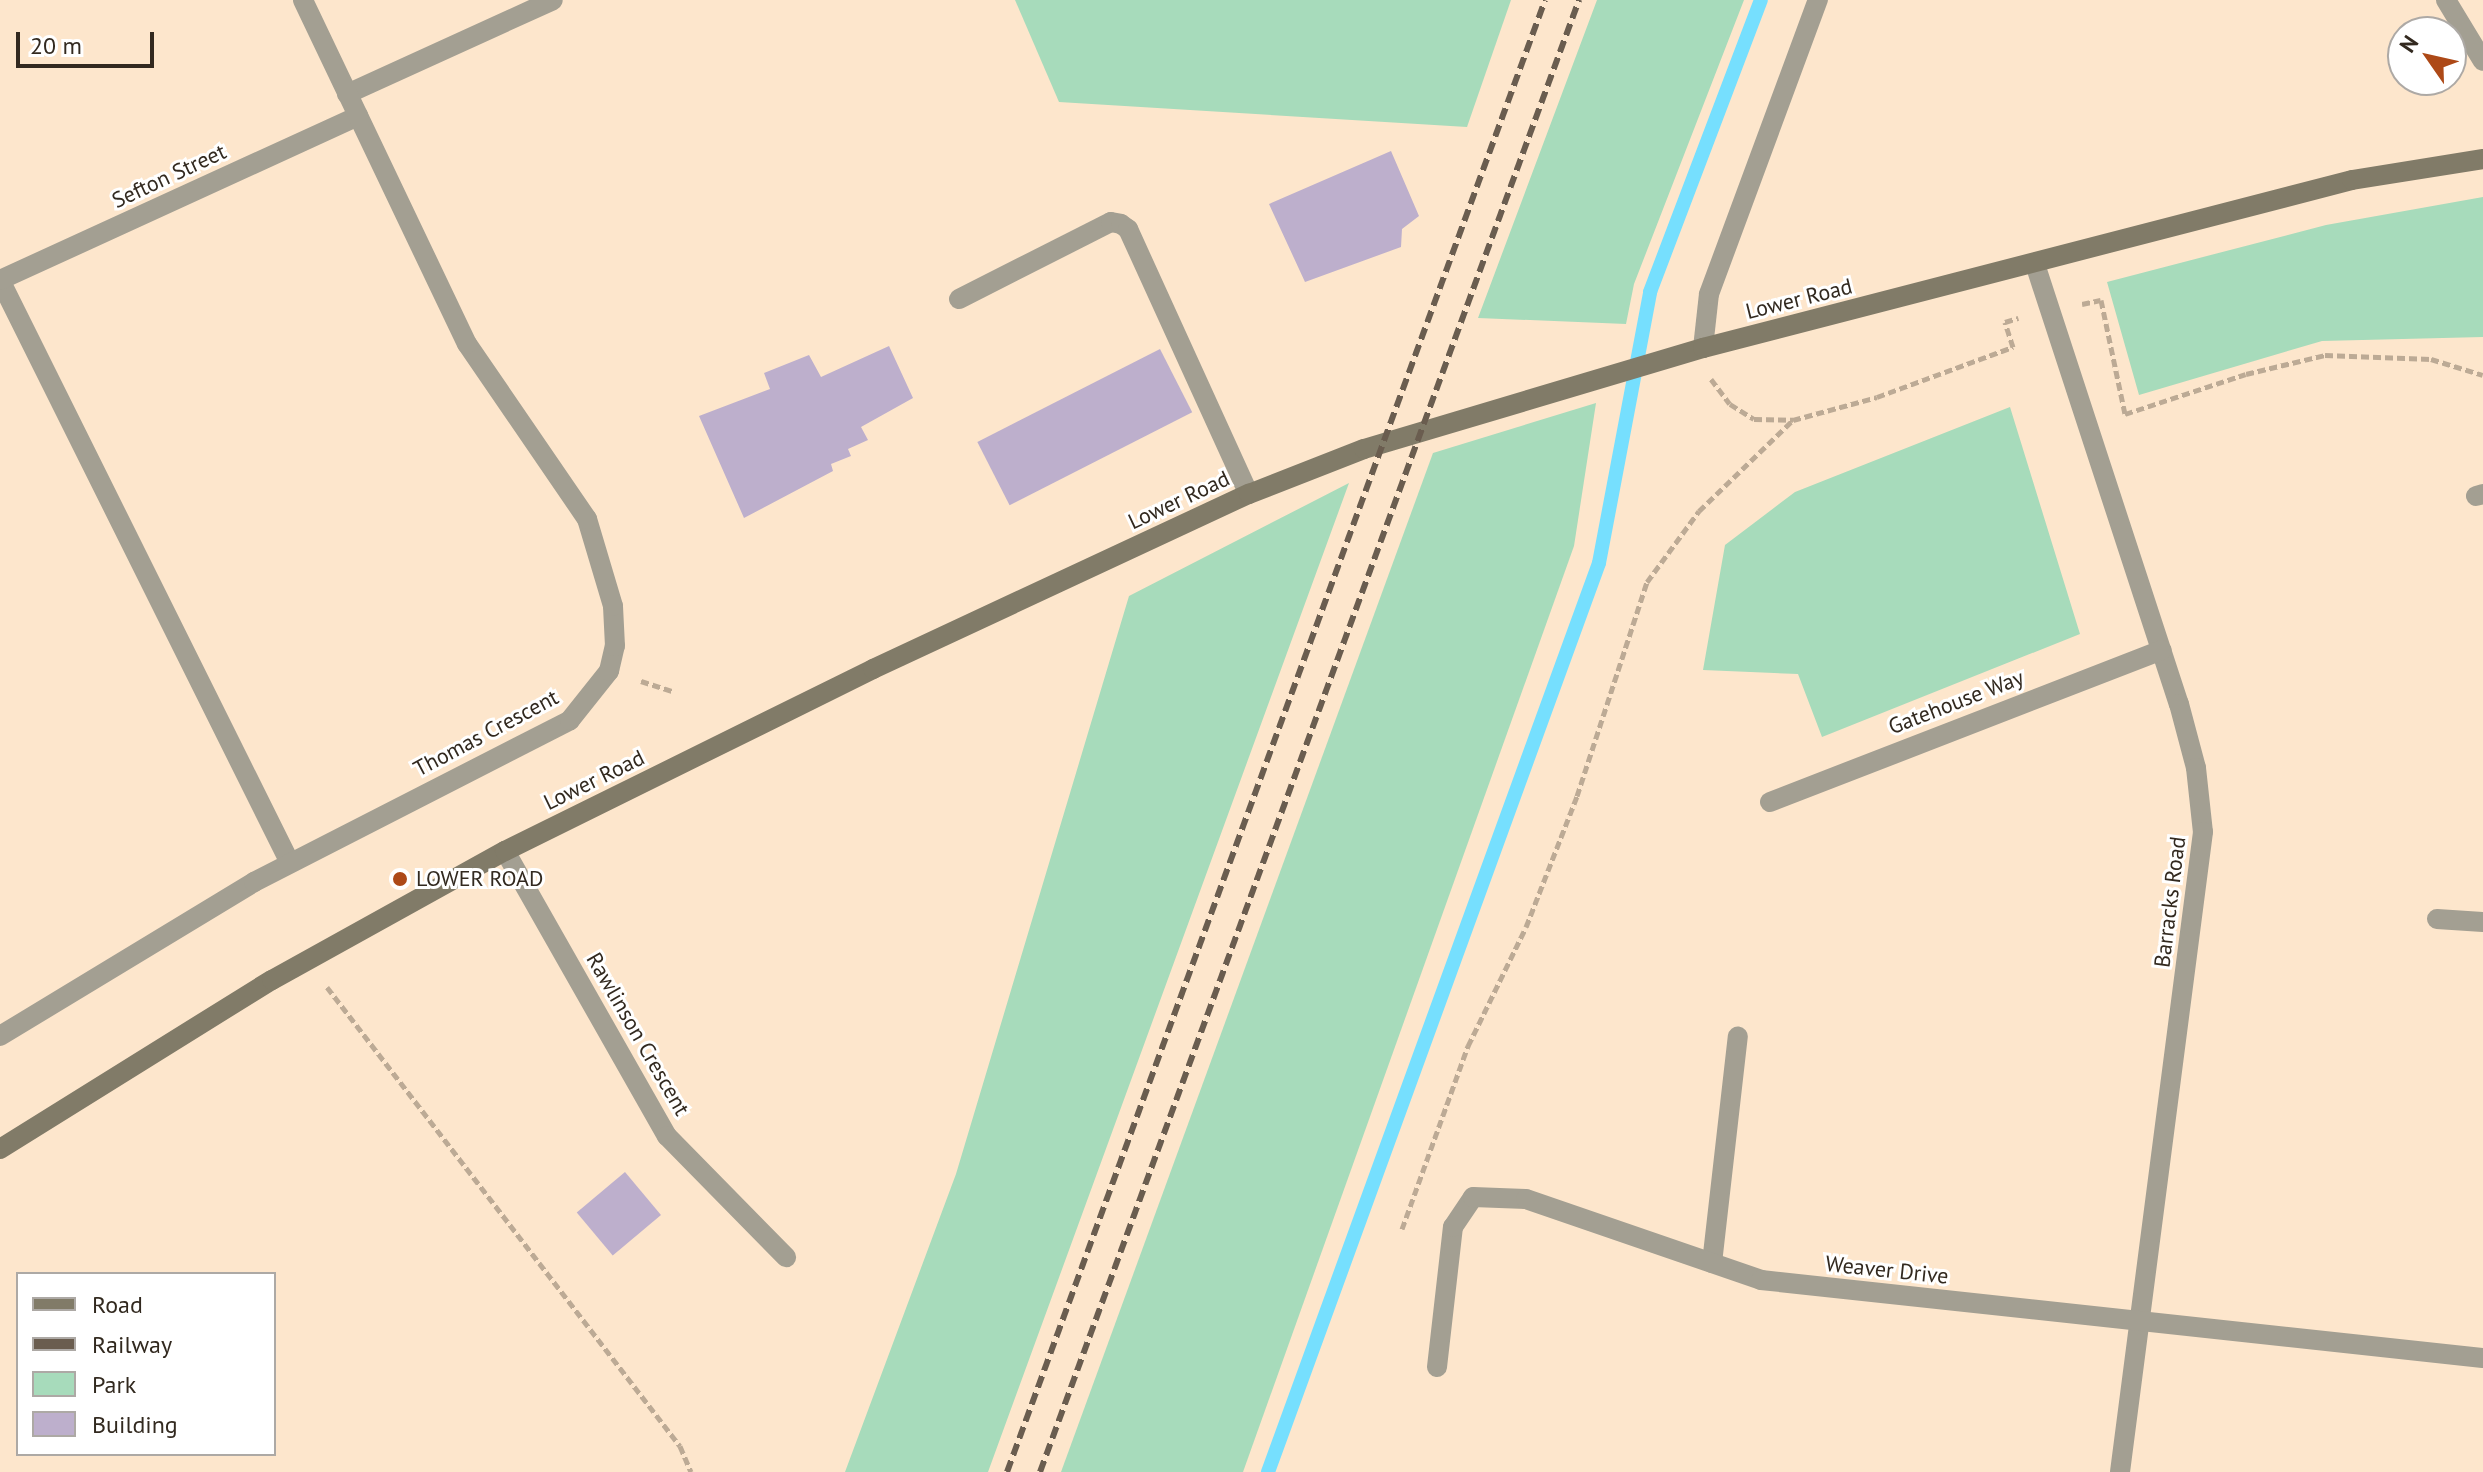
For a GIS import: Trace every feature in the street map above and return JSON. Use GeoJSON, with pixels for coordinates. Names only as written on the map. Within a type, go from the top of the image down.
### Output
{"type":"FeatureCollection","features":[{"type":"Feature","properties":{"kind":"street","name":"Thomas Crescent"},"geometry":{"type":"LineString","coordinates":[[0,1036],[290,863],[570,720],[609,671],[615,646],[613,606],[587,519],[467,344],[303,0]]}},
{"type":"Feature","properties":{"kind":"street"},"geometry":{"type":"LineString","coordinates":[[347,94],[553,0]]}},
{"type":"Feature","properties":{"kind":"street"},"geometry":{"type":"LineString","coordinates":[[1703,348],[1709,294],[1818,0]]}},
{"type":"Feature","properties":{"kind":"street"},"geometry":{"type":"LineString","coordinates":[[2446,0],[2483,61]]}},
{"type":"Feature","properties":{"kind":"street","name":"Sefton Street"},"geometry":{"type":"LineString","coordinates":[[0,280],[358,116]]}},
{"type":"Feature","properties":{"kind":"street","name":"Lower Road"},"geometry":{"type":"LineString","coordinates":[[0,1149],[307,960],[505,851],[873,669],[1249,494],[1364,449],[1703,348],[2352,180],[2483,159]]}},
{"type":"Feature","properties":{"kind":"street"},"geometry":{"type":"LineString","coordinates":[[959,299],[1111,222],[1128,229],[1249,494]]}},
{"type":"Feature","properties":{"kind":"street","name":"Barracks Road"},"geometry":{"type":"LineString","coordinates":[[2035,264],[2161,650],[2196,768],[2203,832],[2120,1472]]}},
{"type":"Feature","properties":{"kind":"street"},"geometry":{"type":"LineString","coordinates":[[0,280],[290,863]]}},
{"type":"Feature","properties":{"kind":"street","name":"Gatehouse Way"},"geometry":{"type":"LineString","coordinates":[[1770,802],[2161,650]]}},
{"type":"Feature","properties":{"kind":"street","name":"Rawlinson Crescent"},"geometry":{"type":"LineString","coordinates":[[505,851],[667,1136],[786,1257]]}},
{"type":"Feature","properties":{"kind":"street"},"geometry":{"type":"LineString","coordinates":[[2437,919],[2483,922]]}},
{"type":"Feature","properties":{"kind":"street"},"geometry":{"type":"LineString","coordinates":[[1712,1263],[1738,1036]]}},
{"type":"Feature","properties":{"kind":"street","name":"Weaver Drive"},"geometry":{"type":"LineString","coordinates":[[1437,1367],[1453,1227],[1473,1197],[1526,1199],[1761,1280],[2483,1358]]}},
{"type":"Feature","properties":{"kind":"path"},"geometry":{"type":"LineString","coordinates":[[1703,348],[1710,377],[1730,404],[1754,419],[1793,420],[1877,397],[2013,347],[2005,322],[2101,300],[2125,414],[2246,374],[2325,355],[2431,359],[2483,375]]}},
{"type":"Feature","properties":{"kind":"path"},"geometry":{"type":"LineString","coordinates":[[1402,1229],[1468,1046],[1526,927],[1577,796],[1647,582],[1699,511],[1793,420]]}},
{"type":"Feature","properties":{"kind":"path"},"geometry":{"type":"LineString","coordinates":[[307,960],[680,1446],[691,1472]]}},
{"type":"Feature","properties":{"kind":"green space"},"geometry":{"type":"Polygon","coordinates":[[[1015,0],[1511,0],[1467,127],[1059,102],[1015,0]]]}},
{"type":"Feature","properties":{"kind":"green space"},"geometry":{"type":"Polygon","coordinates":[[[1597,0],[1744,0],[1634,284],[1626,324],[1478,318],[1597,0]]]}},
{"type":"Feature","properties":{"kind":"green space"},"geometry":{"type":"Polygon","coordinates":[[[2483,197],[2483,337],[2322,341],[2139,395],[2107,282],[2326,225],[2483,197]]]}},
{"type":"Feature","properties":{"kind":"green space"},"geometry":{"type":"Polygon","coordinates":[[[1596,403],[1574,546],[1243,1472],[1061,1472],[1433,453],[1596,403]]]}},
{"type":"Feature","properties":{"kind":"green space"},"geometry":{"type":"Polygon","coordinates":[[[2010,407],[2080,634],[1822,737],[1798,674],[1703,670],[1725,545],[1795,492],[2010,407]]]}},
{"type":"Feature","properties":{"kind":"green space"},"geometry":{"type":"Polygon","coordinates":[[[1349,483],[988,1472],[845,1472],[956,1174],[1129,596],[1349,483]]]}},
{"type":"Feature","properties":{"kind":"building"},"geometry":{"type":"Polygon","coordinates":[[[1391,151],[1419,216],[1402,229],[1401,247],[1305,282],[1269,204],[1391,151]]]}},
{"type":"Feature","properties":{"kind":"building"},"geometry":{"type":"Polygon","coordinates":[[[889,346],[913,398],[861,427],[868,440],[848,449],[851,456],[831,464],[833,471],[744,518],[699,416],[770,389],[764,373],[809,355],[821,377],[889,346]]]}},
{"type":"Feature","properties":{"kind":"building"},"geometry":{"type":"Polygon","coordinates":[[[1160,349],[1192,412],[1010,505],[977,442],[1160,349]]]}},
{"type":"Feature","properties":{"kind":"building"},"geometry":{"type":"Polygon","coordinates":[[[625,1172],[661,1215],[613,1255],[577,1212],[625,1172]]]}},
{"type":"Feature","properties":{"kind":"waterway"},"geometry":{"type":"LineString","coordinates":[[1268,1472],[1599,563],[1650,292],[1761,0]]}},
{"type":"Feature","properties":{"kind":"railway"},"geometry":{"type":"LineString","coordinates":[[1007,1472],[1545,0]]}},
{"type":"Feature","properties":{"kind":"railway"},"geometry":{"type":"LineString","coordinates":[[1040,1472],[1579,0]]}},
{"type":"Feature","properties":{"kind":"place","name":"LOWER ROAD"},"geometry":{"type":"Point","coordinates":[400,879]}}]}
